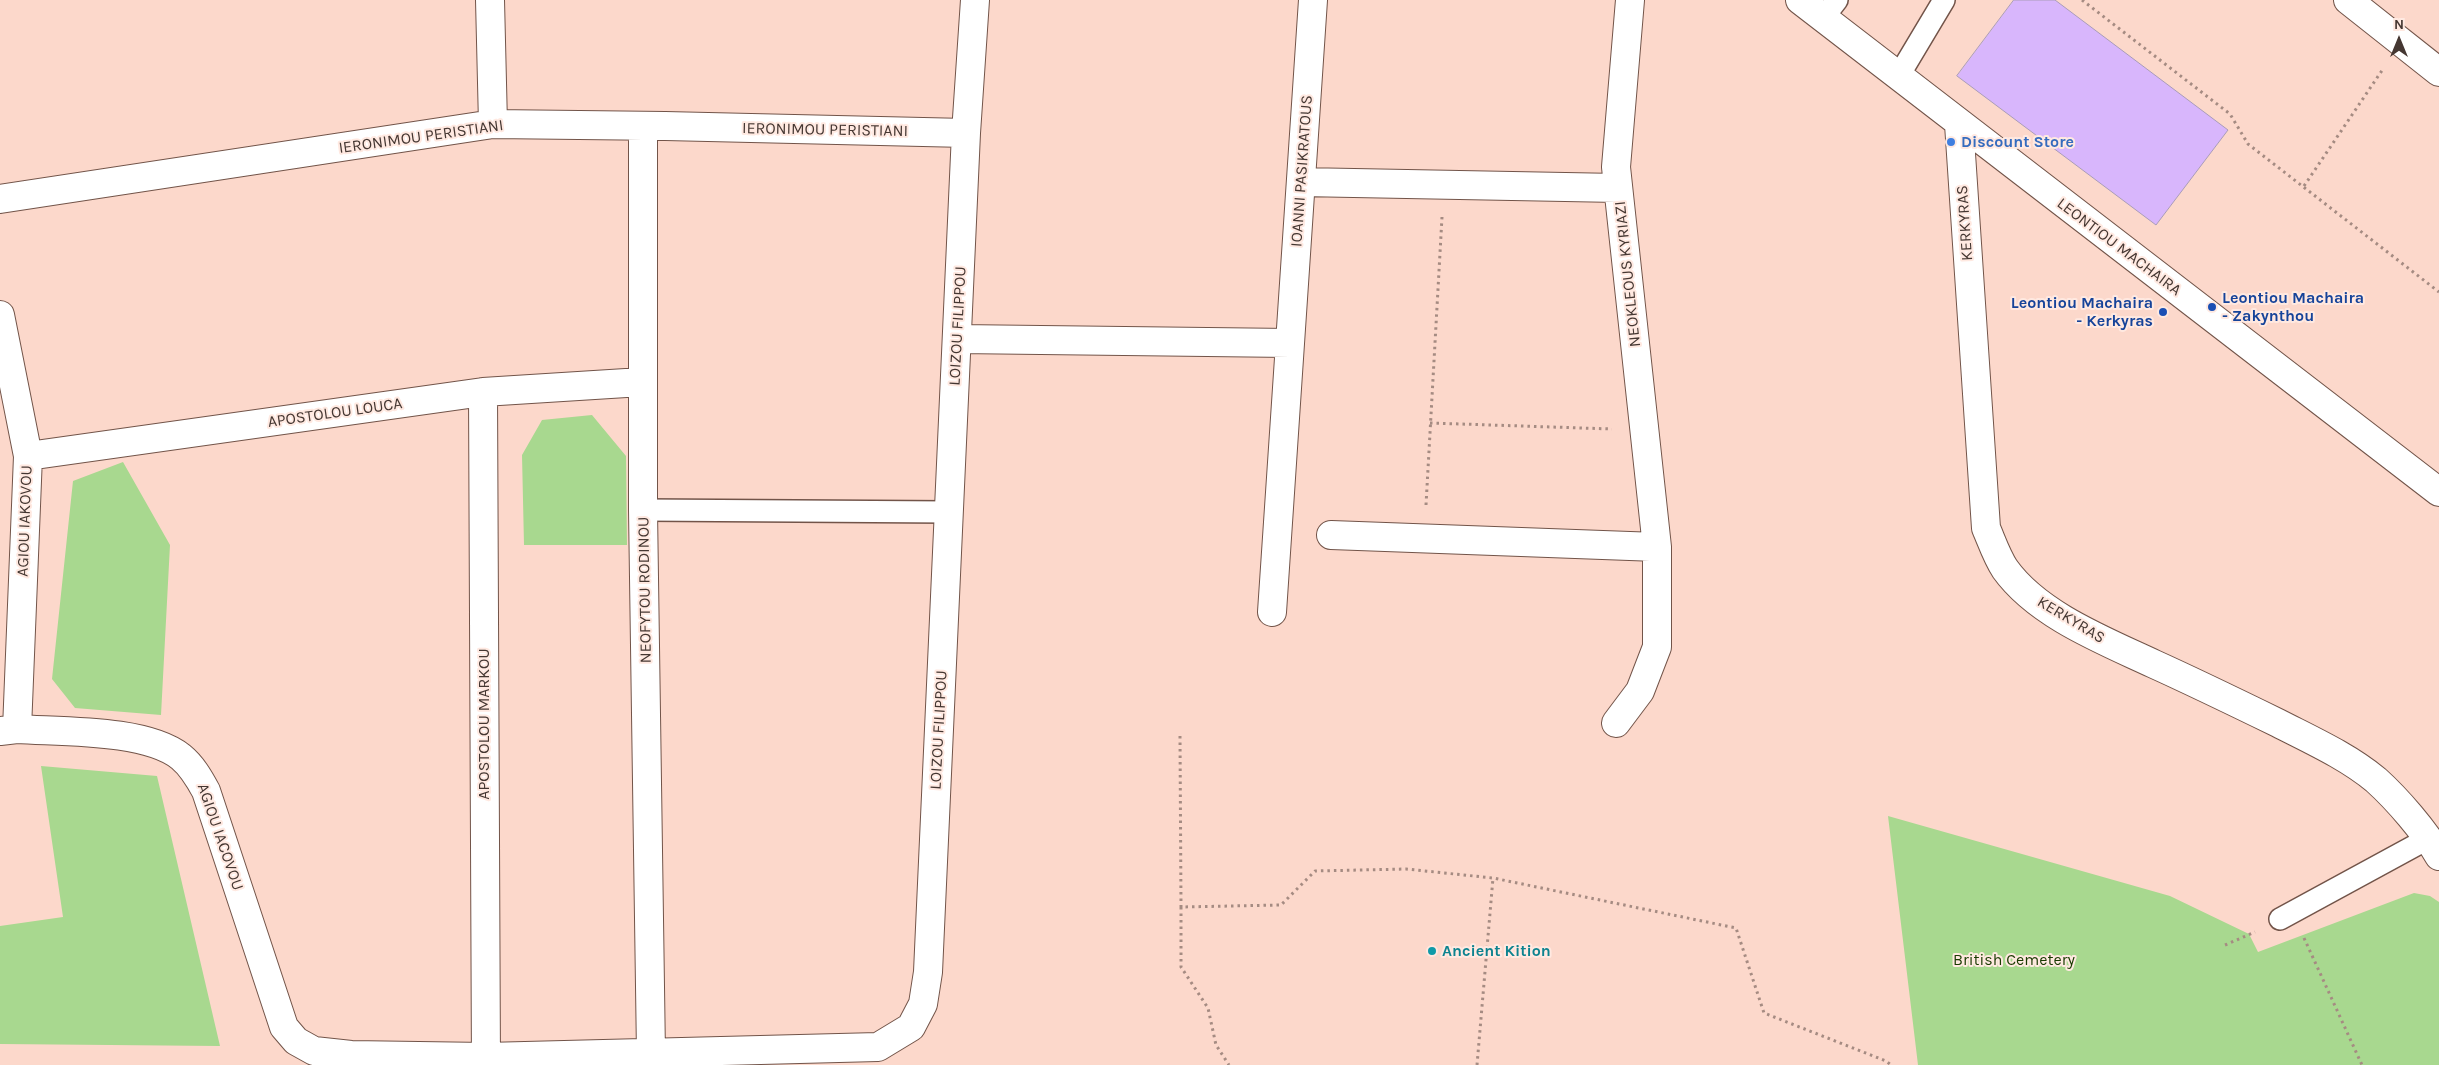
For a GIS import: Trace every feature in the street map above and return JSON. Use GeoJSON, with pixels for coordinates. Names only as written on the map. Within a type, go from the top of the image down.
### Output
{"type":"FeatureCollection","features":[{"type":"Feature","properties":{"kind":"street"},"geometry":{"type":"LineString","coordinates":[[490,0],[492,124]]}},
{"type":"Feature","properties":{"kind":"street","name":"LOIZOU FILIPPOU"},"geometry":{"type":"LineString","coordinates":[[486,1061],[878,1047],[911,1027],[923,1004],[928,972],[966,133],[975,0]]}},
{"type":"Feature","properties":{"kind":"street","name":"IOANNI PASIKRATOUS"},"geometry":{"type":"LineString","coordinates":[[1272,612],[1313,0]]}},
{"type":"Feature","properties":{"kind":"street","name":"NEOKLEOUS KYRIAZI"},"geometry":{"type":"LineString","coordinates":[[1616,723],[1640,691],[1657,647],[1657,547],[1616,167],[1630,0]]}},
{"type":"Feature","properties":{"kind":"street","name":"LEONTIOU MACHAIRA"},"geometry":{"type":"LineString","coordinates":[[1800,0],[1830,9],[1898,77],[2439,492]]}},
{"type":"Feature","properties":{"kind":"street"},"geometry":{"type":"LineString","coordinates":[[2348,0],[2439,72]]}},
{"type":"Feature","properties":{"kind":"street","name":"IERONIMOU PERISTIANI"},"geometry":{"type":"LineString","coordinates":[[0,199],[492,124],[966,133]]}},
{"type":"Feature","properties":{"kind":"street","name":"KERKYRAS"},"geometry":{"type":"LineString","coordinates":[[1958,124],[1986,528],[1994,550],[2006,570],[2026,593],[2052,612],[2098,638],[2192,681],[2343,757],[2376,781],[2434,847]]}},
{"type":"Feature","properties":{"kind":"street","name":"NEOFYTOU RODINOU"},"geometry":{"type":"LineString","coordinates":[[643,127],[643,510],[651,1054]]}},
{"type":"Feature","properties":{"kind":"street"},"geometry":{"type":"LineString","coordinates":[[1301,182],[1618,188]]}},
{"type":"Feature","properties":{"kind":"street","name":"AGIOU IAKOVOU"},"geometry":{"type":"LineString","coordinates":[[0,316],[28,456],[8,730]]}},
{"type":"Feature","properties":{"kind":"street"},"geometry":{"type":"LineString","coordinates":[[958,339],[1290,342]]}},
{"type":"Feature","properties":{"kind":"street","name":"APOSTOLOU LOUCA"},"geometry":{"type":"LineString","coordinates":[[28,456],[483,392],[642,382]]}},
{"type":"Feature","properties":{"kind":"street","name":"APOSTOLOU MARKOU"},"geometry":{"type":"LineString","coordinates":[[483,392],[486,1061]]}},
{"type":"Feature","properties":{"kind":"street"},"geometry":{"type":"LineString","coordinates":[[1331,535],[1657,547]]}},
{"type":"Feature","properties":{"kind":"street","name":"AGIOU IACOVOU"},"geometry":{"type":"LineString","coordinates":[[8,730],[133,737],[164,746],[181,757],[195,772],[206,791],[284,1027],[296,1041],[314,1050],[351,1055],[486,1061]]}},
{"type":"Feature","properties":{"kind":"lane"},"geometry":{"type":"LineString","coordinates":[[1898,77],[1944,0]]}},
{"type":"Feature","properties":{"kind":"lane"},"geometry":{"type":"LineString","coordinates":[[643,510],[949,512]]}},
{"type":"Feature","properties":{"kind":"lane"},"geometry":{"type":"LineString","coordinates":[[2286,916],[2434,847]]}},
{"type":"Feature","properties":{"kind":"path"},"geometry":{"type":"LineString","coordinates":[[2082,0],[2230,114],[2248,144],[2439,292]]}},
{"type":"Feature","properties":{"kind":"path"},"geometry":{"type":"LineString","coordinates":[[2304,186],[2401,42]]}},
{"type":"Feature","properties":{"kind":"path"},"geometry":{"type":"LineString","coordinates":[[1424,538],[1443,184]]}},
{"type":"Feature","properties":{"kind":"path"},"geometry":{"type":"LineString","coordinates":[[1430,423],[1644,430]]}},
{"type":"Feature","properties":{"kind":"path"},"geometry":{"type":"LineString","coordinates":[[1180,736],[1181,967],[1208,1008],[1216,1045],[1229,1065]]}},
{"type":"Feature","properties":{"kind":"path"},"geometry":{"type":"LineString","coordinates":[[1181,906],[1281,905],[1315,871],[1406,869],[1493,878],[1736,928],[1764,1013],[1886,1061],[1891,1065]]}},
{"type":"Feature","properties":{"kind":"path"},"geometry":{"type":"LineString","coordinates":[[1477,1065],[1493,878]]}},
{"type":"Feature","properties":{"kind":"path"},"geometry":{"type":"LineString","coordinates":[[2286,916],[2362,1065]]}},
{"type":"Feature","properties":{"kind":"green space"},"geometry":{"type":"Polygon","coordinates":[[[592,415],[626,456],[627,545],[524,545],[522,455],[542,420],[592,415]]]}},
{"type":"Feature","properties":{"kind":"green space"},"geometry":{"type":"Polygon","coordinates":[[[123,462],[170,545],[161,715],[75,708],[52,679],[73,481],[123,462]]]}},
{"type":"Feature","properties":{"kind":"green space"},"geometry":{"type":"Polygon","coordinates":[[[41,766],[157,776],[220,1046],[0,1044],[0,926],[63,917],[41,766]]]}},
{"type":"Feature","properties":{"kind":"green space","name":"British Cemetery"},"geometry":{"type":"Polygon","coordinates":[[[1888,816],[2170,896],[2249,934],[2258,952],[2414,893],[2430,896],[2439,902],[2439,1065],[1918,1065],[1888,816]]]}},
{"type":"Feature","properties":{"kind":"building"},"geometry":{"type":"Polygon","coordinates":[[[2014,0],[2055,0],[2228,130],[2156,225],[1957,76],[2014,0]]]}},
{"type":"Feature","properties":{"kind":"place","name":"Discount Store"},"geometry":{"type":"Point","coordinates":[1951,142]}},
{"type":"Feature","properties":{"kind":"place","name":"Leontiou Machaira - Zakynthou"},"geometry":{"type":"Point","coordinates":[2212,307]}},
{"type":"Feature","properties":{"kind":"place","name":"Leontiou Machaira - Kerkyras"},"geometry":{"type":"Point","coordinates":[2163,312]}},
{"type":"Feature","properties":{"kind":"place","name":"Ancient Kition"},"geometry":{"type":"Point","coordinates":[1432,951]}}]}
